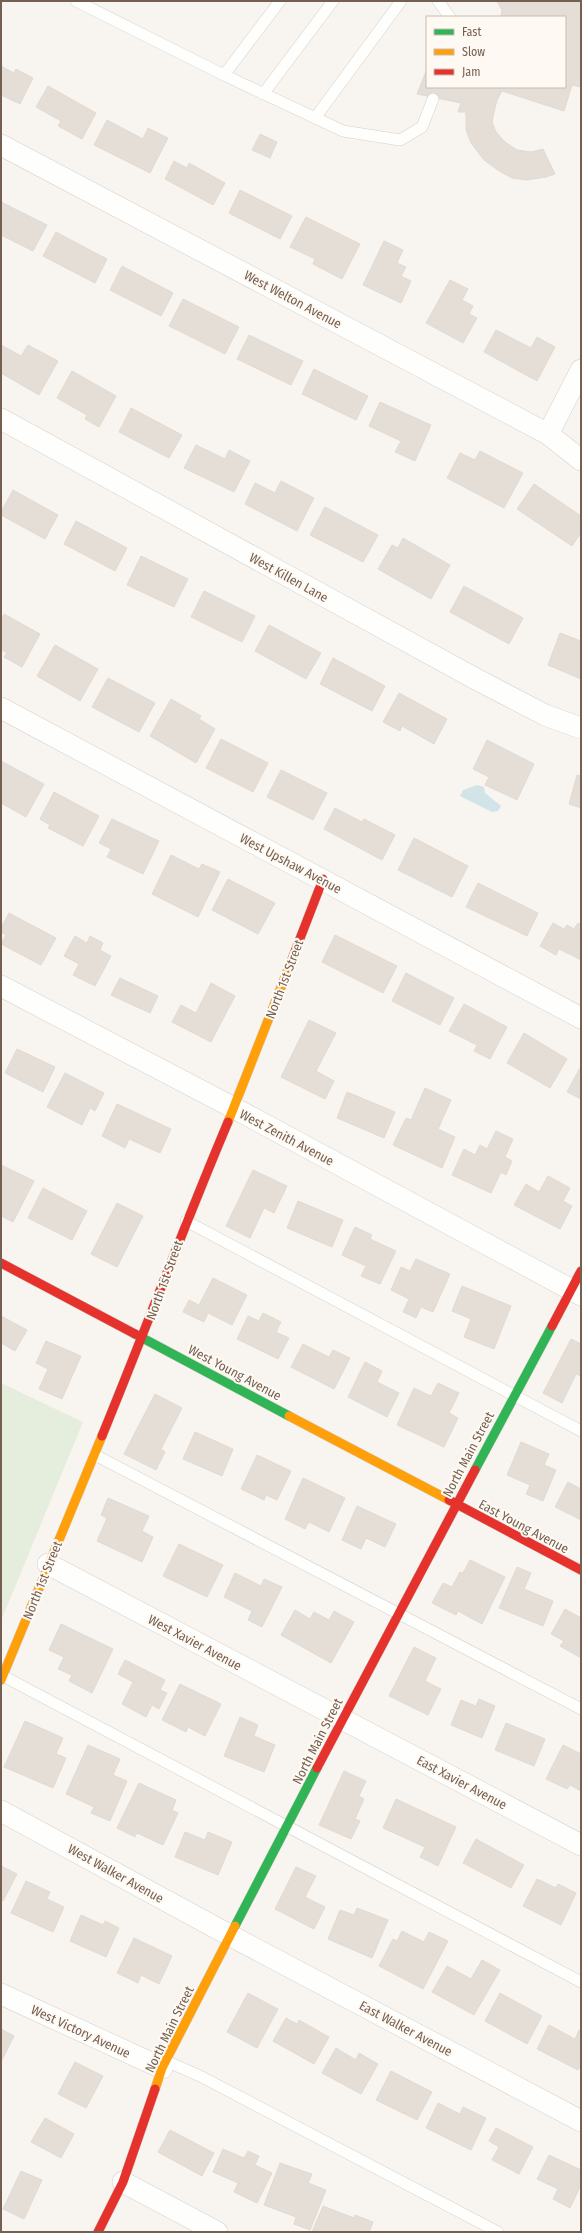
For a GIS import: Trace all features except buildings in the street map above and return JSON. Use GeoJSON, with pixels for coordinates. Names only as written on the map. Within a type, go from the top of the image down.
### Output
{"type":"FeatureCollection","features":[{"type":"Feature","properties":{"kind":"street","name":"West Welton Avenue"},"geometry":{"type":"LineString","coordinates":[[1,145],[548,434],[581,460]]}},
{"type":"Feature","properties":{"kind":"street"},"geometry":{"type":"LineString","coordinates":[[548,434],[581,370]]}},
{"type":"Feature","properties":{"kind":"street","name":"West Killen Lane"},"geometry":{"type":"LineString","coordinates":[[1,419],[474,678],[545,715],[581,728]]}},
{"type":"Feature","properties":{"kind":"street","name":"West Upshaw Avenue"},"geometry":{"type":"LineString","coordinates":[[1,708],[581,1018]]}},
{"type":"Feature","properties":{"kind":"street","name":"North 1st Street"},"geometry":{"type":"LineString","coordinates":[[2,1678],[143,1337],[186,1221],[234,1108],[322,879]]}},
{"type":"Feature","properties":{"kind":"street","name":"West Zenith Avenue"},"geometry":{"type":"LineString","coordinates":[[1,986],[234,1108],[576,1292]]}},
{"type":"Feature","properties":{"kind":"street","name":"West Young Avenue"},"geometry":{"type":"LineString","coordinates":[[1,1263],[143,1337],[455,1505]]}},
{"type":"Feature","properties":{"kind":"street","name":"North Main Street"},"geometry":{"type":"LineString","coordinates":[[98,2232],[123,2182],[164,2064],[342,1719],[455,1505],[514,1396],[576,1292],[581,1271]]}},
{"type":"Feature","properties":{"kind":"street","name":"East Young Avenue"},"geometry":{"type":"LineString","coordinates":[[455,1505],[581,1570]]}},
{"type":"Feature","properties":{"kind":"street","name":"West Xavier Avenue"},"geometry":{"type":"LineString","coordinates":[[48,1564],[342,1719]]}},
{"type":"Feature","properties":{"kind":"street","name":"East Xavier Avenue"},"geometry":{"type":"LineString","coordinates":[[342,1719],[581,1845]]}},
{"type":"Feature","properties":{"kind":"street","name":"West Walker Avenue"},"geometry":{"type":"LineString","coordinates":[[1,1811],[231,1936]]}},
{"type":"Feature","properties":{"kind":"street","name":"East Walker Avenue"},"geometry":{"type":"LineString","coordinates":[[231,1936],[581,2121]]}},
{"type":"Feature","properties":{"kind":"street","name":"West Victory Avenue"},"geometry":{"type":"LineString","coordinates":[[1,1994],[164,2064]]}},
{"type":"Feature","properties":{"kind":"street"},"geometry":{"type":"LineString","coordinates":[[123,2182],[217,2232]]}},
{"type":"Feature","properties":{"kind":"lane"},"geometry":{"type":"LineString","coordinates":[[76,1],[263,94],[343,131],[400,140],[422,127],[434,99]]}},
{"type":"Feature","properties":{"kind":"lane"},"geometry":{"type":"LineString","coordinates":[[224,75],[280,1]]}},
{"type":"Feature","properties":{"kind":"lane"},"geometry":{"type":"LineString","coordinates":[[263,94],[333,1]]}},
{"type":"Feature","properties":{"kind":"lane"},"geometry":{"type":"LineString","coordinates":[[315,118],[401,1]]}},
{"type":"Feature","properties":{"kind":"lane"},"geometry":{"type":"LineString","coordinates":[[438,1],[449,16]]}},
{"type":"Feature","properties":{"kind":"lane"},"geometry":{"type":"LineString","coordinates":[[186,1221],[581,1431]]}},
{"type":"Feature","properties":{"kind":"lane"},"geometry":{"type":"LineString","coordinates":[[94,1454],[581,1709]]}},
{"type":"Feature","properties":{"kind":"lane"},"geometry":{"type":"LineString","coordinates":[[2,1678],[288,1826],[581,1982]]}},
{"type":"Feature","properties":{"kind":"lane"},"geometry":{"type":"LineString","coordinates":[[164,2064],[200,2076],[498,2232]]}},
{"type":"Feature","properties":{"kind":"green space"},"geometry":{"type":"Polygon","coordinates":[[[1,1383],[83,1422],[1,1621],[1,1383]]]}},
{"type":"Feature","properties":{"kind":"shaded area"},"geometry":{"type":"Polygon","coordinates":[[[477,785],[484,787],[485,793],[501,806],[498,811],[492,812],[460,796],[463,790],[477,785]]]}},
{"type":"Feature","properties":{"kind":"traffic: fast"},"geometry":{"type":"LineString","coordinates":[[475,1470],[552,1326]]}},
{"type":"Feature","properties":{"kind":"traffic: fast"},"geometry":{"type":"LineString","coordinates":[[135,1334],[289,1416]]}},
{"type":"Feature","properties":{"kind":"traffic: fast"},"geometry":{"type":"LineString","coordinates":[[235,1926],[317,1768]]}},
{"type":"Feature","properties":{"kind":"traffic: slow"},"geometry":{"type":"LineString","coordinates":[[228,1122],[289,967]]}},
{"type":"Feature","properties":{"kind":"traffic: slow"},"geometry":{"type":"LineString","coordinates":[[289,1416],[449,1500]]}},
{"type":"Feature","properties":{"kind":"traffic: slow"},"geometry":{"type":"LineString","coordinates":[[1,1680],[102,1436]]}},
{"type":"Feature","properties":{"kind":"traffic: slow"},"geometry":{"type":"LineString","coordinates":[[155,2089],[162,2068],[235,1926]]}},
{"type":"Feature","properties":{"kind":"traffic: jam"},"geometry":{"type":"LineString","coordinates":[[289,967],[323,879]]}},
{"type":"Feature","properties":{"kind":"traffic: jam"},"geometry":{"type":"LineString","coordinates":[[102,1436],[228,1122]]}},
{"type":"Feature","properties":{"kind":"traffic: jam"},"geometry":{"type":"LineString","coordinates":[[1,1263],[135,1334]]}},
{"type":"Feature","properties":{"kind":"traffic: jam"},"geometry":{"type":"LineString","coordinates":[[552,1326],[581,1271]]}},
{"type":"Feature","properties":{"kind":"traffic: jam"},"geometry":{"type":"LineString","coordinates":[[317,1768],[475,1470]]}},
{"type":"Feature","properties":{"kind":"traffic: jam"},"geometry":{"type":"LineString","coordinates":[[449,1500],[581,1570]]}},
{"type":"Feature","properties":{"kind":"traffic: jam"},"geometry":{"type":"LineString","coordinates":[[98,2232],[123,2182],[155,2089]]}}]}
